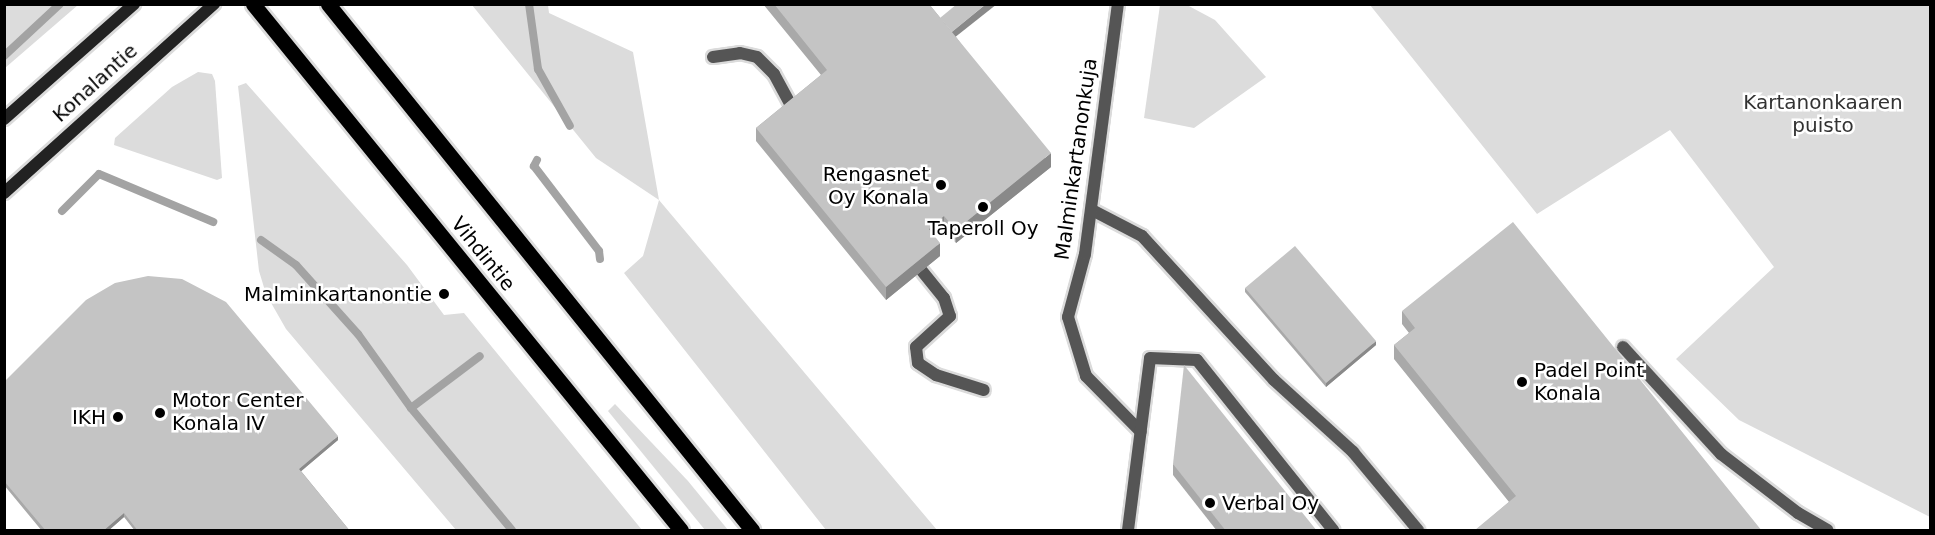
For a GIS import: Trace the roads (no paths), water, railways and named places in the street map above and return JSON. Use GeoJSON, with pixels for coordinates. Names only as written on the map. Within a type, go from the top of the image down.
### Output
{"type":"FeatureCollection","features":[{"type":"Feature","properties":{"kind":"main road","name":"Konalantie"},"geometry":{"type":"LineString","coordinates":[[4,119],[134,4]]}},
{"type":"Feature","properties":{"kind":"main road","name":"Konalantie"},"geometry":{"type":"LineString","coordinates":[[4,193],[214,4]]}},
{"type":"Feature","properties":{"kind":"main road","name":"Vihdintie"},"geometry":{"type":"LineString","coordinates":[[253,4],[681,531]]}},
{"type":"Feature","properties":{"kind":"main road","name":"Vihdintie"},"geometry":{"type":"LineString","coordinates":[[328,4],[752,531]]}},
{"type":"Feature","properties":{"kind":"street","name":"Malminkartanonkuja"},"geometry":{"type":"LineString","coordinates":[[1118,4],[1092,210],[1068,317],[1086,376],[1141,432]]}},
{"type":"Feature","properties":{"kind":"street"},"geometry":{"type":"LineString","coordinates":[[712,57],[740,53],[757,57],[774,74],[794,111]]}},
{"type":"Feature","properties":{"kind":"street"},"geometry":{"type":"LineString","coordinates":[[1092,210],[1142,236],[1274,380],[1353,452],[1418,531]]}},
{"type":"Feature","properties":{"kind":"street"},"geometry":{"type":"LineString","coordinates":[[922,271],[944,298],[950,316],[916,347],[918,363],[936,375],[984,390]]}},
{"type":"Feature","properties":{"kind":"street"},"geometry":{"type":"LineString","coordinates":[[1623,347],[1721,454],[1798,513],[1828,531]]}},
{"type":"Feature","properties":{"kind":"street"},"geometry":{"type":"LineString","coordinates":[[1128,531],[1150,358],[1197,360],[1333,531]]}},
{"type":"Feature","properties":{"kind":"waterway"},"geometry":{"type":"LineString","coordinates":[[4,56],[60,4]]}},
{"type":"Feature","properties":{"kind":"waterway"},"geometry":{"type":"LineString","coordinates":[[529,4],[538,69],[570,126]]}},
{"type":"Feature","properties":{"kind":"waterway"},"geometry":{"type":"LineString","coordinates":[[537,160],[534,166],[599,251],[600,259]]}},
{"type":"Feature","properties":{"kind":"waterway"},"geometry":{"type":"LineString","coordinates":[[62,211],[99,174],[213,222]]}},
{"type":"Feature","properties":{"kind":"waterway"},"geometry":{"type":"LineString","coordinates":[[261,240],[296,265],[358,334],[411,408],[512,530]]}},
{"type":"Feature","properties":{"kind":"waterway"},"geometry":{"type":"LineString","coordinates":[[411,408],[480,356]]}},
{"type":"Feature","properties":{"kind":"place","name":"Rengasnet Oy Konala"},"geometry":{"type":"Point","coordinates":[941,185]}},
{"type":"Feature","properties":{"kind":"place","name":"Taperoll Oy"},"geometry":{"type":"Point","coordinates":[983,207]}},
{"type":"Feature","properties":{"kind":"place","name":"Malminkartanontie"},"geometry":{"type":"Point","coordinates":[444,294]}},
{"type":"Feature","properties":{"kind":"place","name":"Padel Point Konala"},"geometry":{"type":"Point","coordinates":[1522,382]}},
{"type":"Feature","properties":{"kind":"place","name":"Motor Center Konala IV"},"geometry":{"type":"Point","coordinates":[160,413]}},
{"type":"Feature","properties":{"kind":"place","name":"IKH"},"geometry":{"type":"Point","coordinates":[118,417]}},
{"type":"Feature","properties":{"kind":"place","name":"Verbal Oy"},"geometry":{"type":"Point","coordinates":[1210,503]}},
{"type":"Feature","properties":{"kind":"park label","name":"Kartanonkaaren puisto"},"geometry":{"type":"Point","coordinates":[1823,114]}}]}
